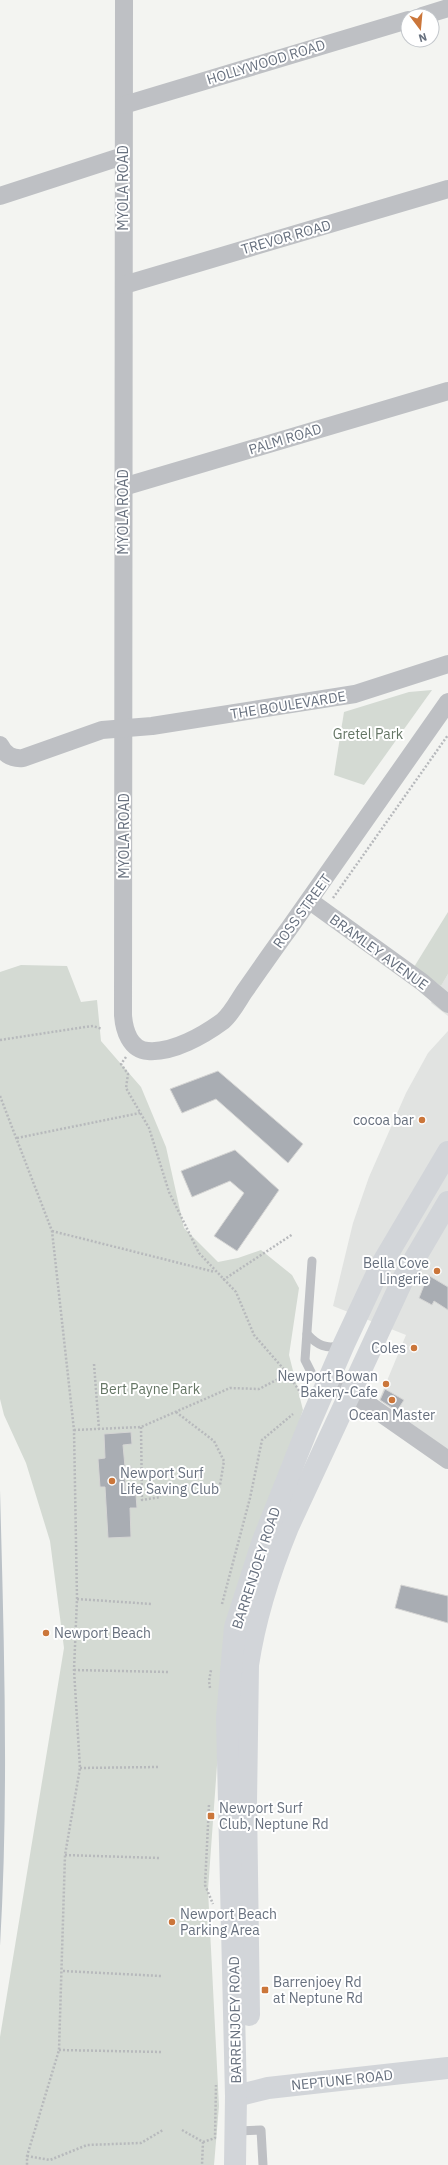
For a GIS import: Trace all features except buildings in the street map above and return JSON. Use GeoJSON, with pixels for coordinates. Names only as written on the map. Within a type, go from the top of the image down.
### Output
{"type":"FeatureCollection","features":[{"type":"Feature","properties":{"kind":"main road","name":"BARRENJOEY ROAD"},"geometry":{"type":"LineString","coordinates":[[235,2165],[237,2131],[228,1718],[235,1627],[262,1543],[344,1344],[380,1267],[448,1152]]}},
{"type":"Feature","properties":{"kind":"main road","name":"BARRENJOEY ROAD"},"geometry":{"type":"LineString","coordinates":[[236,2096],[249,2064],[249,1956],[246,1803],[248,1665],[251,1647],[273,1563],[288,1527],[352,1393],[404,1277],[448,1202]]}},
{"type":"Feature","properties":{"kind":"main road","name":"NEPTUNE ROAD"},"geometry":{"type":"LineString","coordinates":[[236,2096],[268,2088],[448,2068]]}},
{"type":"Feature","properties":{"kind":"street","name":"MYOLA ROAD"},"geometry":{"type":"LineString","coordinates":[[124,0],[124,1025],[128,1038],[137,1047]]}},
{"type":"Feature","properties":{"kind":"street","name":"HOLLYWOOD ROAD"},"geometry":{"type":"LineString","coordinates":[[124,105],[400,22]]}},
{"type":"Feature","properties":{"kind":"street"},"geometry":{"type":"LineString","coordinates":[[0,196],[123,156]]}},
{"type":"Feature","properties":{"kind":"street","name":"TREVOR ROAD"},"geometry":{"type":"LineString","coordinates":[[124,285],[448,189]]}},
{"type":"Feature","properties":{"kind":"street","name":"PALM ROAD"},"geometry":{"type":"LineString","coordinates":[[123,487],[448,390]]}},
{"type":"Feature","properties":{"kind":"street","name":"THE BOULEVARDE"},"geometry":{"type":"LineString","coordinates":[[0,745],[12,758],[23,758],[102,730],[125,729],[355,694],[448,664]]}},
{"type":"Feature","properties":{"kind":"street","name":"ROSS STREET"},"geometry":{"type":"LineString","coordinates":[[137,1047],[149,1051],[173,1047],[192,1039],[224,1020],[310,901],[448,702]]}},
{"type":"Feature","properties":{"kind":"street","name":"BRAMLEY AVENUE"},"geometry":{"type":"LineString","coordinates":[[310,901],[422,982],[448,1004]]}},
{"type":"Feature","properties":{"kind":"street"},"geometry":{"type":"LineString","coordinates":[[327,1383],[352,1393],[448,1460]]}},
{"type":"Feature","properties":{"kind":"lane"},"geometry":{"type":"LineString","coordinates":[[312,1261],[305,1360],[308,1369],[313,1376],[327,1383]]}},
{"type":"Feature","properties":{"kind":"lane"},"geometry":{"type":"LineString","coordinates":[[307,1334],[314,1342],[323,1346],[332,1348],[344,1344]]}},
{"type":"Feature","properties":{"kind":"lane"},"geometry":{"type":"LineString","coordinates":[[237,2131],[261,2130],[263,2165]]}},
{"type":"Feature","properties":{"kind":"path"},"geometry":{"type":"LineString","coordinates":[[332,900],[448,735]]}},
{"type":"Feature","properties":{"kind":"path"},"geometry":{"type":"LineString","coordinates":[[0,1040],[93,1026],[102,1029]]}},
{"type":"Feature","properties":{"kind":"path"},"geometry":{"type":"LineString","coordinates":[[137,1047],[122,1064],[128,1074],[126,1088],[149,1128],[169,1192],[199,1253],[216,1273],[236,1292],[254,1335],[288,1374]]}},
{"type":"Feature","properties":{"kind":"path"},"geometry":{"type":"LineString","coordinates":[[0,1096],[52,1232],[74,1430],[77,1599],[74,1670],[80,1768],[65,1855],[63,1971],[59,2050],[27,2156],[27,2165]]}},
{"type":"Feature","properties":{"kind":"path"},"geometry":{"type":"LineString","coordinates":[[17,1138],[140,1113]]}},
{"type":"Feature","properties":{"kind":"path"},"geometry":{"type":"LineString","coordinates":[[52,1232],[216,1273]]}},
{"type":"Feature","properties":{"kind":"path"},"geometry":{"type":"LineString","coordinates":[[223,1280],[293,1234]]}},
{"type":"Feature","properties":{"kind":"path"},"geometry":{"type":"LineString","coordinates":[[94,1364],[99,1428]]}},
{"type":"Feature","properties":{"kind":"path"},"geometry":{"type":"LineString","coordinates":[[176,1412],[214,1441],[224,1461],[220,1485]]}},
{"type":"Feature","properties":{"kind":"path"},"geometry":{"type":"LineString","coordinates":[[141,1427],[142,1500],[160,1498]]}},
{"type":"Feature","properties":{"kind":"path"},"geometry":{"type":"LineString","coordinates":[[77,1599],[152,1604]]}},
{"type":"Feature","properties":{"kind":"path"},"geometry":{"type":"LineString","coordinates":[[74,1670],[169,1672]]}},
{"type":"Feature","properties":{"kind":"path"},"geometry":{"type":"LineString","coordinates":[[80,1768],[159,1767]]}},
{"type":"Feature","properties":{"kind":"path"},"geometry":{"type":"LineString","coordinates":[[65,1855],[160,1858]]}},
{"type":"Feature","properties":{"kind":"path"},"geometry":{"type":"LineString","coordinates":[[63,1971],[162,1976]]}},
{"type":"Feature","properties":{"kind":"path"},"geometry":{"type":"LineString","coordinates":[[59,2050],[162,2052]]}},
{"type":"Feature","properties":{"kind":"path"},"geometry":{"type":"LineString","coordinates":[[27,2156],[50,2160],[87,2145],[140,2143],[163,2130]]}},
{"type":"Feature","properties":{"kind":"path"},"geometry":{"type":"LineString","coordinates":[[182,2130],[203,2142],[202,2165]]}},
{"type":"Feature","properties":{"kind":"shaded area"},"geometry":{"type":"Polygon","coordinates":[[[448,974],[448,1016],[431,1003],[448,974]]]}},
{"type":"Feature","properties":{"kind":"shaded area"},"geometry":{"type":"Polygon","coordinates":[[[448,1031],[448,1450],[379,1400],[406,1335],[333,1306],[353,1223],[369,1177],[406,1093],[428,1053],[448,1031]]]}},
{"type":"Feature","properties":{"kind":"shaded area"},"geometry":{"type":"Polygon","coordinates":[[[0,1490],[5,1775],[3,1889],[0,1946],[0,1490]]]}},
{"type":"Feature","properties":{"kind":"green space","name":"Gretel Park"},"geometry":{"type":"Polygon","coordinates":[[[432,690],[364,785],[334,775],[344,712],[409,692],[432,690]]]}},
{"type":"Feature","properties":{"kind":"green space"},"geometry":{"type":"Polygon","coordinates":[[[448,912],[448,974],[441,986],[414,967],[448,912]]]}},
{"type":"Feature","properties":{"kind":"green space","name":"Bert Payne Park"},"geometry":{"type":"Polygon","coordinates":[[[21,965],[67,966],[81,1002],[97,1000],[101,1041],[141,1087],[166,1147],[184,1228],[218,1262],[238,1258],[261,1250],[292,1275],[299,1288],[289,1355],[303,1410],[226,1641],[208,1890],[219,2106],[214,2165],[0,2165],[0,2037],[64,1648],[50,1541],[26,1463],[4,1415],[0,1399],[0,972],[21,965]]]}},
{"type":"Feature","properties":{"kind":"place","name":"cocoa bar"},"geometry":{"type":"Point","coordinates":[422,1120]}},
{"type":"Feature","properties":{"kind":"place","name":"Bella Cove Lingerie"},"geometry":{"type":"Point","coordinates":[437,1271]}},
{"type":"Feature","properties":{"kind":"place","name":"Coles"},"geometry":{"type":"Point","coordinates":[414,1348]}},
{"type":"Feature","properties":{"kind":"place","name":"Newport Bowan Bakery-Cafe"},"geometry":{"type":"Point","coordinates":[386,1384]}},
{"type":"Feature","properties":{"kind":"place","name":"Ocean Master"},"geometry":{"type":"Point","coordinates":[392,1400]}},
{"type":"Feature","properties":{"kind":"place","name":"Newport Surf Life Saving Club"},"geometry":{"type":"Point","coordinates":[112,1481]}},
{"type":"Feature","properties":{"kind":"place","name":"Newport Beach"},"geometry":{"type":"Point","coordinates":[46,1633]}},
{"type":"Feature","properties":{"kind":"place","name":"Newport Surf Club, Neptune Rd"},"geometry":{"type":"Point","coordinates":[211,1816]}},
{"type":"Feature","properties":{"kind":"place","name":"Newport Beach Parking Area"},"geometry":{"type":"Point","coordinates":[172,1922]}},
{"type":"Feature","properties":{"kind":"place","name":"Barrenjoey Rd at Neptune Rd"},"geometry":{"type":"Point","coordinates":[265,1990]}}]}
